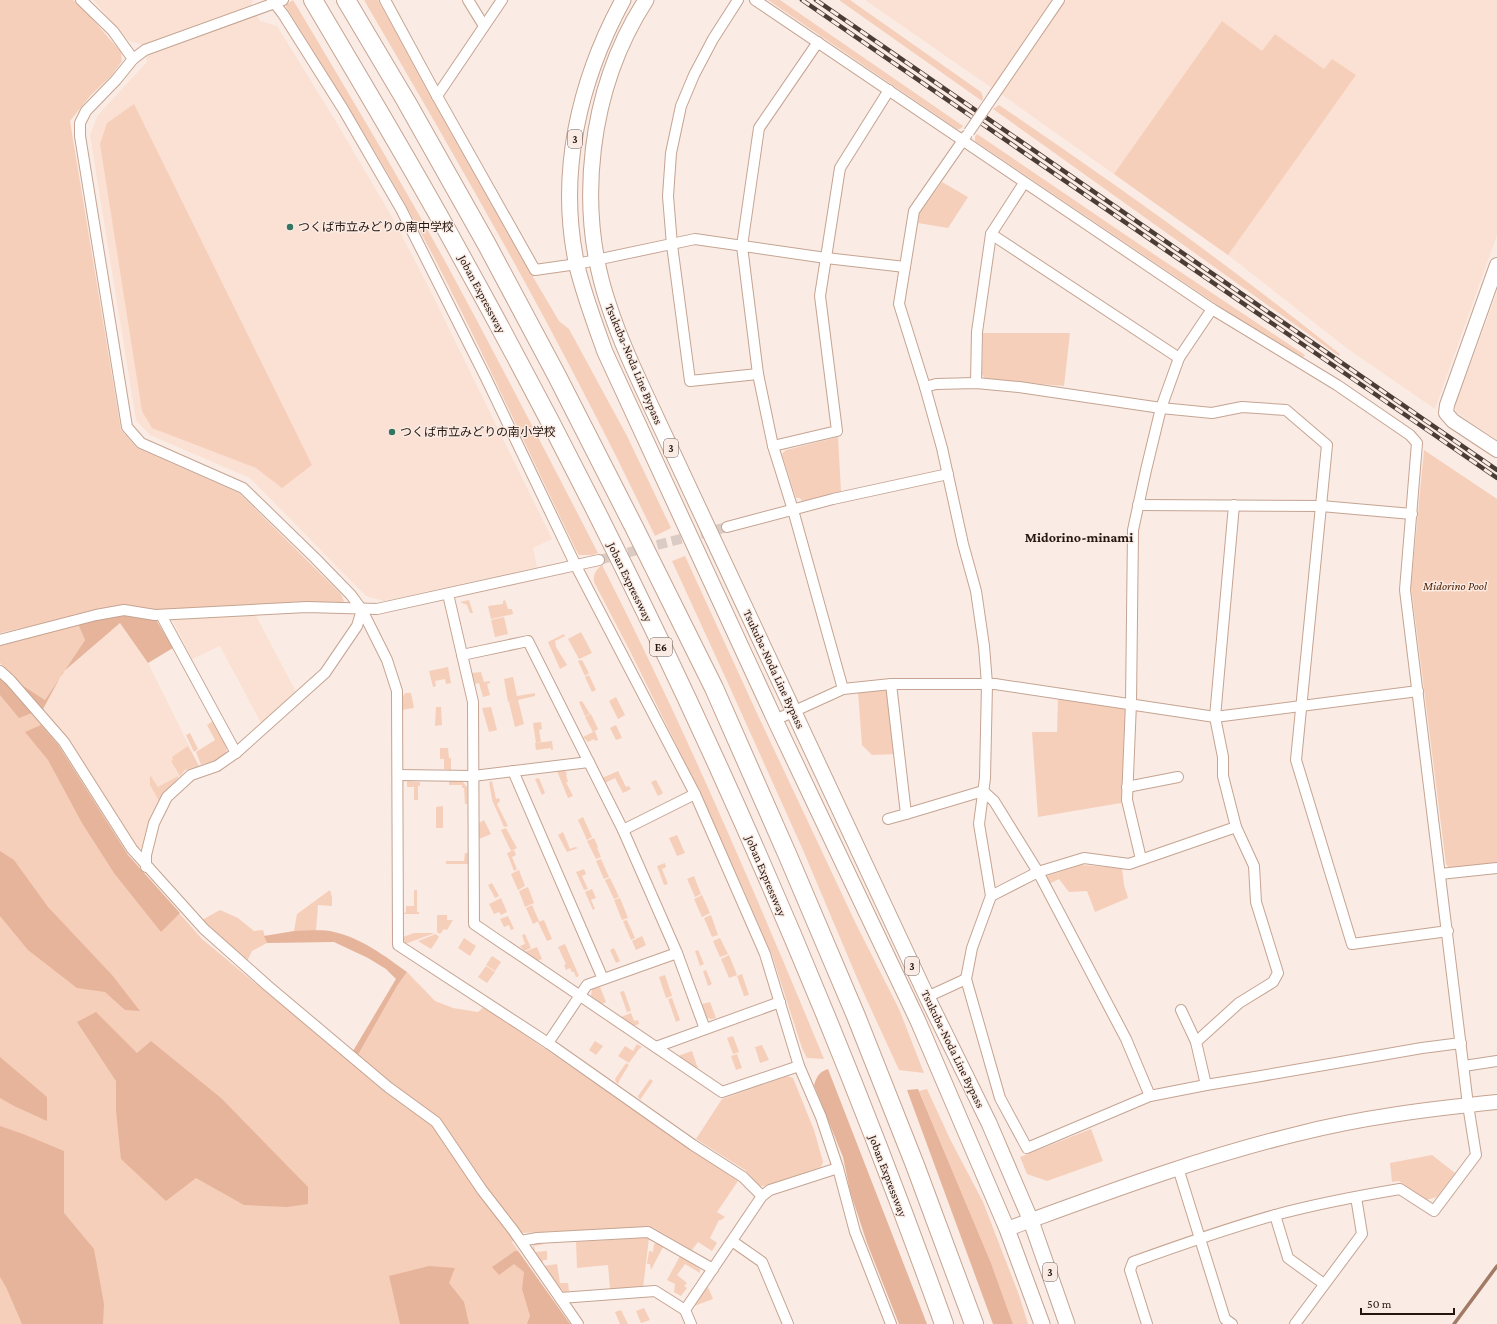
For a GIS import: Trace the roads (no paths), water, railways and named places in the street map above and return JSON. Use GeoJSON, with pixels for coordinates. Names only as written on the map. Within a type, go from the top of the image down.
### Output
{"type":"FeatureCollection","features":[{"type":"Feature","properties":{"kind":"highway","name":"Joban Expressway"},"geometry":{"type":"LineString","coordinates":[[313,0],[381,114],[462,256],[611,542],[685,695],[758,857],[828,1022],[888,1173],[944,1324]]}},
{"type":"Feature","properties":{"kind":"highway","name":"E6"},"geometry":{"type":"LineString","coordinates":[[346,0],[406,101],[486,243],[557,376],[714,688],[856,1016],[915,1165],[974,1324]]}},
{"type":"Feature","properties":{"kind":"main road","name":"Tsukuba-Noda Line Bypass"},"geometry":{"type":"LineString","coordinates":[[623,0],[598,50],[586,85],[577,122],[572,160],[570,193],[572,227],[577,264],[584,291],[605,352],[775,720],[918,1021],[1007,1229],[1042,1324]]}},
{"type":"Feature","properties":{"kind":"main road","name":"Tsukuba-Noda Line Bypass"},"geometry":{"type":"LineString","coordinates":[[646,0],[627,36],[611,73],[601,103],[594,136],[591,172],[591,210],[597,260],[608,306],[628,355],[926,997],[989,1123],[1031,1220],[1067,1324]]}},
{"type":"Feature","properties":{"kind":"street"},"geometry":{"type":"LineString","coordinates":[[81,0],[113,31],[133,59]]}},
{"type":"Feature","properties":{"kind":"street"},"geometry":{"type":"LineString","coordinates":[[385,0],[535,270],[577,264],[695,239],[826,258],[905,267]]}},
{"type":"Feature","properties":{"kind":"street"},"geometry":{"type":"LineString","coordinates":[[468,0],[484,26]]}},
{"type":"Feature","properties":{"kind":"street"},"geometry":{"type":"LineString","coordinates":[[437,96],[502,0]]}},
{"type":"Feature","properties":{"kind":"street"},"geometry":{"type":"LineString","coordinates":[[738,0],[700,62],[681,106],[670,153],[668,196],[672,245],[690,381],[758,374]]}},
{"type":"Feature","properties":{"kind":"street"},"geometry":{"type":"LineString","coordinates":[[755,0],[1212,309],[1337,385],[1410,435],[1417,443],[1405,590],[1448,931],[1468,1105],[1476,1155],[1434,1211],[1400,1189],[1275,1215],[1200,1238],[1132,1262],[1130,1270],[1147,1324]]}},
{"type":"Feature","properties":{"kind":"street"},"geometry":{"type":"LineString","coordinates":[[1059,0],[914,210],[898,304],[925,387],[942,448],[980,609],[987,684],[985,778],[979,824],[991,896],[972,948],[966,979],[1000,1098],[1027,1148],[1150,1096],[1422,1048],[1461,1043]]}},
{"type":"Feature","properties":{"kind":"street"},"geometry":{"type":"LineString","coordinates":[[762,1196],[743,1176],[693,1145],[548,1043],[398,945],[397,691],[387,660],[362,610],[351,595],[244,488],[141,443],[126,427],[80,136],[80,122],[86,111],[116,80],[133,59],[145,50],[276,1],[282,14],[343,109],[401,209],[486,378],[576,566],[696,794],[765,954],[799,1066],[821,1118],[838,1168],[855,1232],[891,1324]]}},
{"type":"Feature","properties":{"kind":"street"},"geometry":{"type":"LineString","coordinates":[[818,42],[759,128],[742,246],[758,374],[772,446],[793,510],[843,689]]}},
{"type":"Feature","properties":{"kind":"street"},"geometry":{"type":"LineString","coordinates":[[772,446],[838,431],[820,296],[840,168],[889,90]]}},
{"type":"Feature","properties":{"kind":"street"},"geometry":{"type":"LineString","coordinates":[[976,383],[976,332],[991,234],[1024,183]]}},
{"type":"Feature","properties":{"kind":"street"},"geometry":{"type":"LineString","coordinates":[[991,234],[1179,358]]}},
{"type":"Feature","properties":{"kind":"street"},"geometry":{"type":"LineString","coordinates":[[1497,265],[1447,405],[1446,412],[1454,421],[1497,450]]}},
{"type":"Feature","properties":{"kind":"street"},"geometry":{"type":"LineString","coordinates":[[1141,859],[1126,800],[1131,703],[1133,530],[1161,408],[1179,358],[1212,309]]}},
{"type":"Feature","properties":{"kind":"street"},"geometry":{"type":"LineString","coordinates":[[925,387],[936,384],[976,383],[1019,387],[1161,408],[1212,413],[1242,408],[1286,410],[1327,445],[1296,760],[1352,944],[1448,931]]}},
{"type":"Feature","properties":{"kind":"street"},"geometry":{"type":"LineString","coordinates":[[727,527],[833,500],[948,474]]}},
{"type":"Feature","properties":{"kind":"street"},"geometry":{"type":"LineString","coordinates":[[1138,505],[1321,506],[1412,514]]}},
{"type":"Feature","properties":{"kind":"street"},"geometry":{"type":"LineString","coordinates":[[1196,1042],[1240,1003],[1273,982],[1278,973],[1256,902],[1254,866],[1236,827],[1223,776],[1222,757],[1215,716],[1234,506]]}},
{"type":"Feature","properties":{"kind":"street"},"geometry":{"type":"LineString","coordinates":[[0,640],[96,614],[124,610],[161,615],[307,607],[362,610],[377,609],[599,560]]}},
{"type":"Feature","properties":{"kind":"street"},"geometry":{"type":"LineString","coordinates":[[448,594],[473,702],[474,924],[722,1092],[799,1066]]}},
{"type":"Feature","properties":{"kind":"street"},"geometry":{"type":"LineString","coordinates":[[146,867],[146,855],[154,823],[167,797],[191,775],[217,766],[236,753],[325,673],[357,626],[362,610]]}},
{"type":"Feature","properties":{"kind":"street"},"geometry":{"type":"LineString","coordinates":[[161,615],[236,753]]}},
{"type":"Feature","properties":{"kind":"street"},"geometry":{"type":"LineString","coordinates":[[462,655],[528,641],[623,830],[677,953],[705,1030]]}},
{"type":"Feature","properties":{"kind":"street"},"geometry":{"type":"LineString","coordinates":[[0,671],[10,680],[64,742],[132,849],[146,867],[204,929],[388,1087],[436,1122],[482,1190],[521,1241],[578,1324]]}},
{"type":"Feature","properties":{"kind":"street"},"geometry":{"type":"LineString","coordinates":[[775,720],[843,689],[891,684],[987,684],[1215,716],[1418,691]]}},
{"type":"Feature","properties":{"kind":"street"},"geometry":{"type":"LineString","coordinates":[[891,684],[906,814]]}},
{"type":"Feature","properties":{"kind":"street"},"geometry":{"type":"LineString","coordinates":[[398,775],[473,776],[589,762]]}},
{"type":"Feature","properties":{"kind":"street"},"geometry":{"type":"LineString","coordinates":[[513,771],[603,979]]}},
{"type":"Feature","properties":{"kind":"street"},"geometry":{"type":"LineString","coordinates":[[1127,787],[1178,777]]}},
{"type":"Feature","properties":{"kind":"street"},"geometry":{"type":"LineString","coordinates":[[888,820],[983,791]]}},
{"type":"Feature","properties":{"kind":"street"},"geometry":{"type":"LineString","coordinates":[[983,791],[994,801],[1038,872],[1126,1039],[1150,1096]]}},
{"type":"Feature","properties":{"kind":"street"},"geometry":{"type":"LineString","coordinates":[[623,830],[696,794]]}},
{"type":"Feature","properties":{"kind":"street"},"geometry":{"type":"LineString","coordinates":[[991,896],[1038,872],[1084,858],[1129,864],[1236,827]]}},
{"type":"Feature","properties":{"kind":"street"},"geometry":{"type":"LineString","coordinates":[[1440,874],[1497,868]]}},
{"type":"Feature","properties":{"kind":"street"},"geometry":{"type":"LineString","coordinates":[[548,1043],[587,985],[677,953]]}},
{"type":"Feature","properties":{"kind":"street"},"geometry":{"type":"LineString","coordinates":[[926,997],[966,979]]}},
{"type":"Feature","properties":{"kind":"street"},"geometry":{"type":"LineString","coordinates":[[656,1046],[705,1030],[780,1002]]}},
{"type":"Feature","properties":{"kind":"street"},"geometry":{"type":"LineString","coordinates":[[1181,1010],[1196,1042],[1206,1085]]}},
{"type":"Feature","properties":{"kind":"street"},"geometry":{"type":"LineString","coordinates":[[1464,1066],[1497,1061]]}},
{"type":"Feature","properties":{"kind":"street"},"geometry":{"type":"LineString","coordinates":[[1007,1229],[1178,1168],[1232,1151],[1304,1132],[1372,1118],[1497,1102]]}},
{"type":"Feature","properties":{"kind":"street"},"geometry":{"type":"LineString","coordinates":[[685,1310],[762,1196],[770,1190],[838,1168]]}},
{"type":"Feature","properties":{"kind":"street"},"geometry":{"type":"LineString","coordinates":[[1178,1168],[1225,1319],[1232,1324]]}},
{"type":"Feature","properties":{"kind":"street"},"geometry":{"type":"LineString","coordinates":[[1296,1324],[1362,1234],[1356,1197]]}},
{"type":"Feature","properties":{"kind":"street"},"geometry":{"type":"LineString","coordinates":[[1275,1215],[1288,1258],[1324,1284]]}},
{"type":"Feature","properties":{"kind":"street"},"geometry":{"type":"LineString","coordinates":[[521,1241],[529,1238],[648,1232],[713,1269]]}},
{"type":"Feature","properties":{"kind":"street"},"geometry":{"type":"LineString","coordinates":[[732,1241],[762,1262],[788,1324]]}},
{"type":"Feature","properties":{"kind":"street"},"geometry":{"type":"LineString","coordinates":[[560,1298],[655,1291],[685,1310],[690,1324]]}},
{"type":"Feature","properties":{"kind":"waterway"},"geometry":{"type":"LineString","coordinates":[[1454,1324],[1497,1266]]}},
{"type":"Feature","properties":{"kind":"tunnel"},"geometry":{"type":"LineString","coordinates":[[599,560],[727,527]]}},
{"type":"Feature","properties":{"kind":"railway"},"geometry":{"type":"LineString","coordinates":[[802,0],[1497,478]]}},
{"type":"Feature","properties":{"kind":"railway"},"geometry":{"type":"LineString","coordinates":[[816,0],[1497,470]]}},
{"type":"Feature","properties":{"kind":"place","name":"つくば市立みどりの南中学校"},"geometry":{"type":"Point","coordinates":[290,227]}},
{"type":"Feature","properties":{"kind":"place","name":"つくば市立みどりの南小学校"},"geometry":{"type":"Point","coordinates":[392,432]}},
{"type":"Feature","properties":{"kind":"district","name":"Midorino-minami"},"geometry":{"type":"Point","coordinates":[1079,537]}},
{"type":"Feature","properties":{"kind":"park label","name":"Midorino Pool"},"geometry":{"type":"Point","coordinates":[1455,586]}}]}
